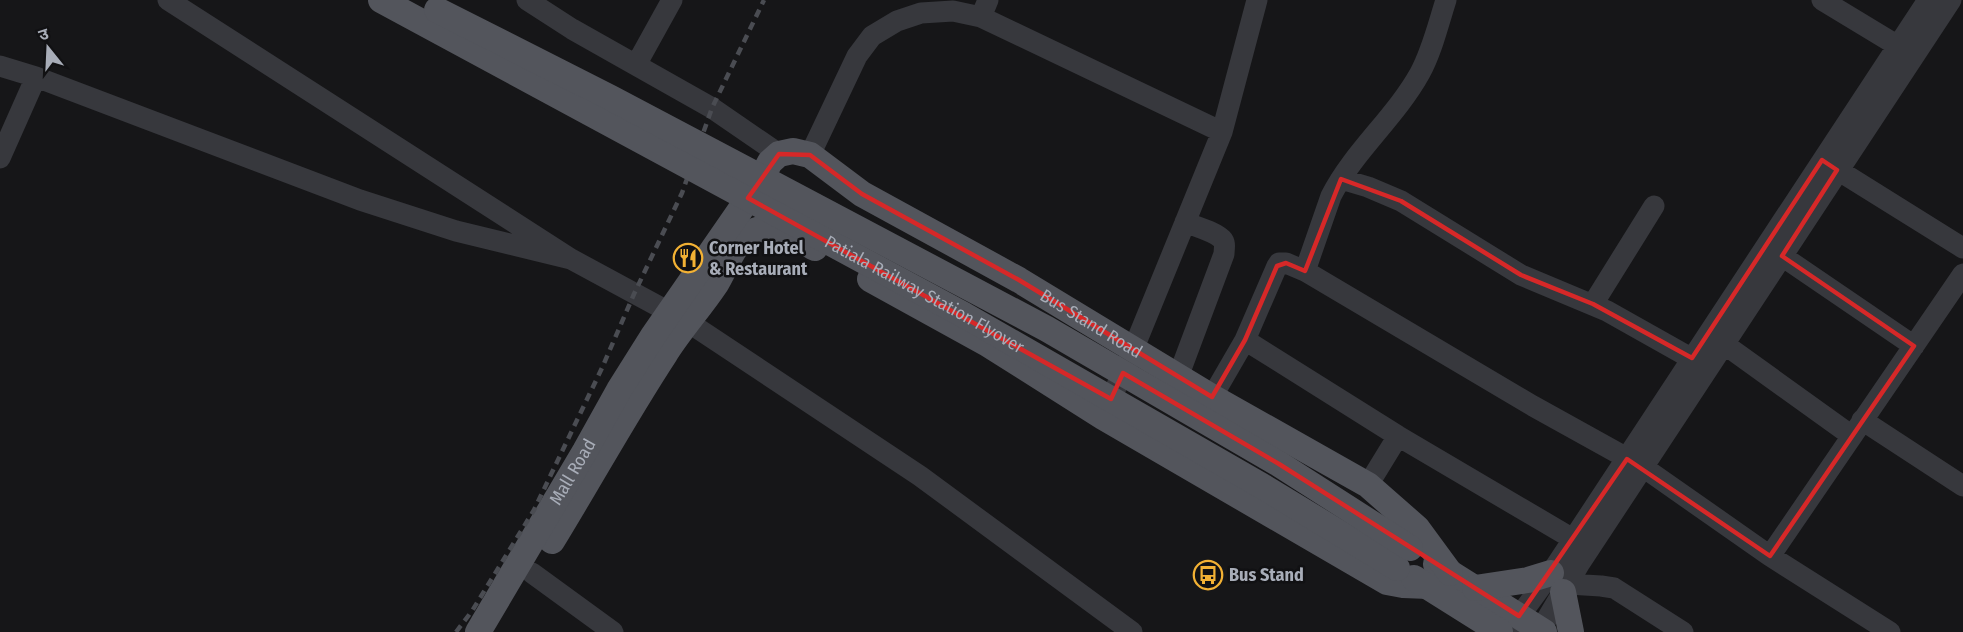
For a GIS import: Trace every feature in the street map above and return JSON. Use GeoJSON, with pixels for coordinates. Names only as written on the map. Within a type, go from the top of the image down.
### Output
{"type":"FeatureCollection","features":[{"type":"Feature","properties":{"kind":"main road","name":"Patiala Railway Station Flyover"},"geometry":{"type":"LineString","coordinates":[[381,0],[964,315],[1262,486],[1403,558]]}},
{"type":"Feature","properties":{"kind":"main road","name":"Patiala Railway Station Flyover"},"geometry":{"type":"LineString","coordinates":[[419,0],[631,109],[1047,329],[1279,464],[1443,586]]}},
{"type":"Feature","properties":{"kind":"main road"},"geometry":{"type":"LineString","coordinates":[[779,154],[793,151],[810,155]]}},
{"type":"Feature","properties":{"kind":"main road","name":"Bus Stand Road"},"geometry":{"type":"LineString","coordinates":[[666,352],[679,317],[770,162],[779,154]]}},
{"type":"Feature","properties":{"kind":"main road","name":"Bus Stand Road"},"geometry":{"type":"LineString","coordinates":[[810,155],[862,194],[1019,280],[1212,397],[1368,484],[1417,528],[1443,586],[1509,627],[1541,631]]}},
{"type":"Feature","properties":{"kind":"main road","name":"Bus Stand Road"},"geometry":{"type":"LineString","coordinates":[[679,317],[716,283],[742,240],[753,231],[775,228],[987,343],[1102,417],[1386,582],[1475,588],[1509,627]]}},
{"type":"Feature","properties":{"kind":"main road","name":"Mall Road"},"geometry":{"type":"LineString","coordinates":[[478,632],[580,461],[618,390],[679,317]]}},
{"type":"Feature","properties":{"kind":"main road","name":"Mall Road"},"geometry":{"type":"LineString","coordinates":[[499,632],[532,573],[666,352]]}},
{"type":"Feature","properties":{"kind":"main road"},"geometry":{"type":"LineString","coordinates":[[1475,588],[1528,580],[1560,583],[1571,632]]}},
{"type":"Feature","properties":{"kind":"main road"},"geometry":{"type":"LineString","coordinates":[[1443,586],[1464,632]]}},
{"type":"Feature","properties":{"kind":"street"},"geometry":{"type":"LineString","coordinates":[[168,0],[571,259],[679,317],[920,476],[1132,632]]}},
{"type":"Feature","properties":{"kind":"street"},"geometry":{"type":"LineString","coordinates":[[527,0],[572,29],[712,108],[779,154]]}},
{"type":"Feature","properties":{"kind":"street"},"geometry":{"type":"LineString","coordinates":[[636,65],[672,0]]}},
{"type":"Feature","properties":{"kind":"street"},"geometry":{"type":"LineString","coordinates":[[1102,417],[1133,350],[1222,132],[1257,0]]}},
{"type":"Feature","properties":{"kind":"street"},"geometry":{"type":"LineString","coordinates":[[1305,271],[1331,196],[1341,179],[1398,106],[1421,72],[1446,0]]}},
{"type":"Feature","properties":{"kind":"street"},"geometry":{"type":"LineString","coordinates":[[1822,0],[1898,46]]}},
{"type":"Feature","properties":{"kind":"street"},"geometry":{"type":"LineString","coordinates":[[1700,363],[1724,344],[1782,256],[1830,165],[1898,46],[1928,0]]}},
{"type":"Feature","properties":{"kind":"street"},"geometry":{"type":"LineString","coordinates":[[1509,627],[1560,583],[1635,463],[1830,165],[1951,0]]}},
{"type":"Feature","properties":{"kind":"street"},"geometry":{"type":"LineString","coordinates":[[810,155],[857,56],[872,36],[897,21],[921,13],[985,9],[1222,132]]}},
{"type":"Feature","properties":{"kind":"street"},"geometry":{"type":"LineString","coordinates":[[0,66],[36,77],[360,200],[456,231],[571,259]]}},
{"type":"Feature","properties":{"kind":"street"},"geometry":{"type":"LineString","coordinates":[[0,158],[36,77]]}},
{"type":"Feature","properties":{"kind":"street"},"geometry":{"type":"LineString","coordinates":[[1830,165],[1963,248]]}},
{"type":"Feature","properties":{"kind":"street"},"geometry":{"type":"LineString","coordinates":[[1341,179],[1401,201],[1521,275],[1593,304],[1700,363]]}},
{"type":"Feature","properties":{"kind":"street"},"geometry":{"type":"LineString","coordinates":[[1593,304],[1653,206]]}},
{"type":"Feature","properties":{"kind":"street"},"geometry":{"type":"LineString","coordinates":[[1178,377],[1224,254],[1225,245],[1222,239],[1215,234],[1185,222]]}},
{"type":"Feature","properties":{"kind":"street"},"geometry":{"type":"LineString","coordinates":[[1782,256],[1914,346]]}},
{"type":"Feature","properties":{"kind":"street"},"geometry":{"type":"LineString","coordinates":[[1212,397],[1245,340],[1279,263],[1286,263],[1305,271],[1533,406],[1635,463],[1770,556],[1890,632]]}},
{"type":"Feature","properties":{"kind":"street"},"geometry":{"type":"LineString","coordinates":[[1770,556],[1914,346],[1961,283]]}},
{"type":"Feature","properties":{"kind":"street"},"geometry":{"type":"LineString","coordinates":[[1245,340],[1398,436],[1573,539]]}},
{"type":"Feature","properties":{"kind":"street"},"geometry":{"type":"LineString","coordinates":[[1724,344],[1857,428],[1963,486]]}},
{"type":"Feature","properties":{"kind":"street"},"geometry":{"type":"LineString","coordinates":[[1368,484],[1398,436]]}},
{"type":"Feature","properties":{"kind":"street"},"geometry":{"type":"LineString","coordinates":[[1541,631],[1560,583],[1573,539],[1635,463]]}},
{"type":"Feature","properties":{"kind":"street"},"geometry":{"type":"LineString","coordinates":[[532,573],[613,632]]}},
{"type":"Feature","properties":{"kind":"street"},"geometry":{"type":"LineString","coordinates":[[1560,583],[1614,588],[1683,632]]}},
{"type":"Feature","properties":{"kind":"highlighted area"},"geometry":{"type":"Polygon","coordinates":[[[779,154],[810,155],[862,194],[1019,280],[1212,397],[1245,340],[1277,266],[1286,263],[1305,271],[1341,179],[1401,201],[1521,275],[1593,304],[1692,358],[1822,160],[1837,170],[1782,256],[1914,346],[1770,556],[1627,459],[1519,616],[1279,464],[1123,373],[1111,399],[748,198],[779,154]]]}},
{"type":"Feature","properties":{"kind":"railway"},"geometry":{"type":"LineString","coordinates":[[456,632],[472,611],[534,510],[682,193],[712,108],[764,0]]}},
{"type":"Feature","properties":{"kind":"place","name":"Corner Hotel & Restaurant"},"geometry":{"type":"Point","coordinates":[688,258]}},
{"type":"Feature","properties":{"kind":"place","name":"Bus Stand"},"geometry":{"type":"Point","coordinates":[1208,575]}}]}
